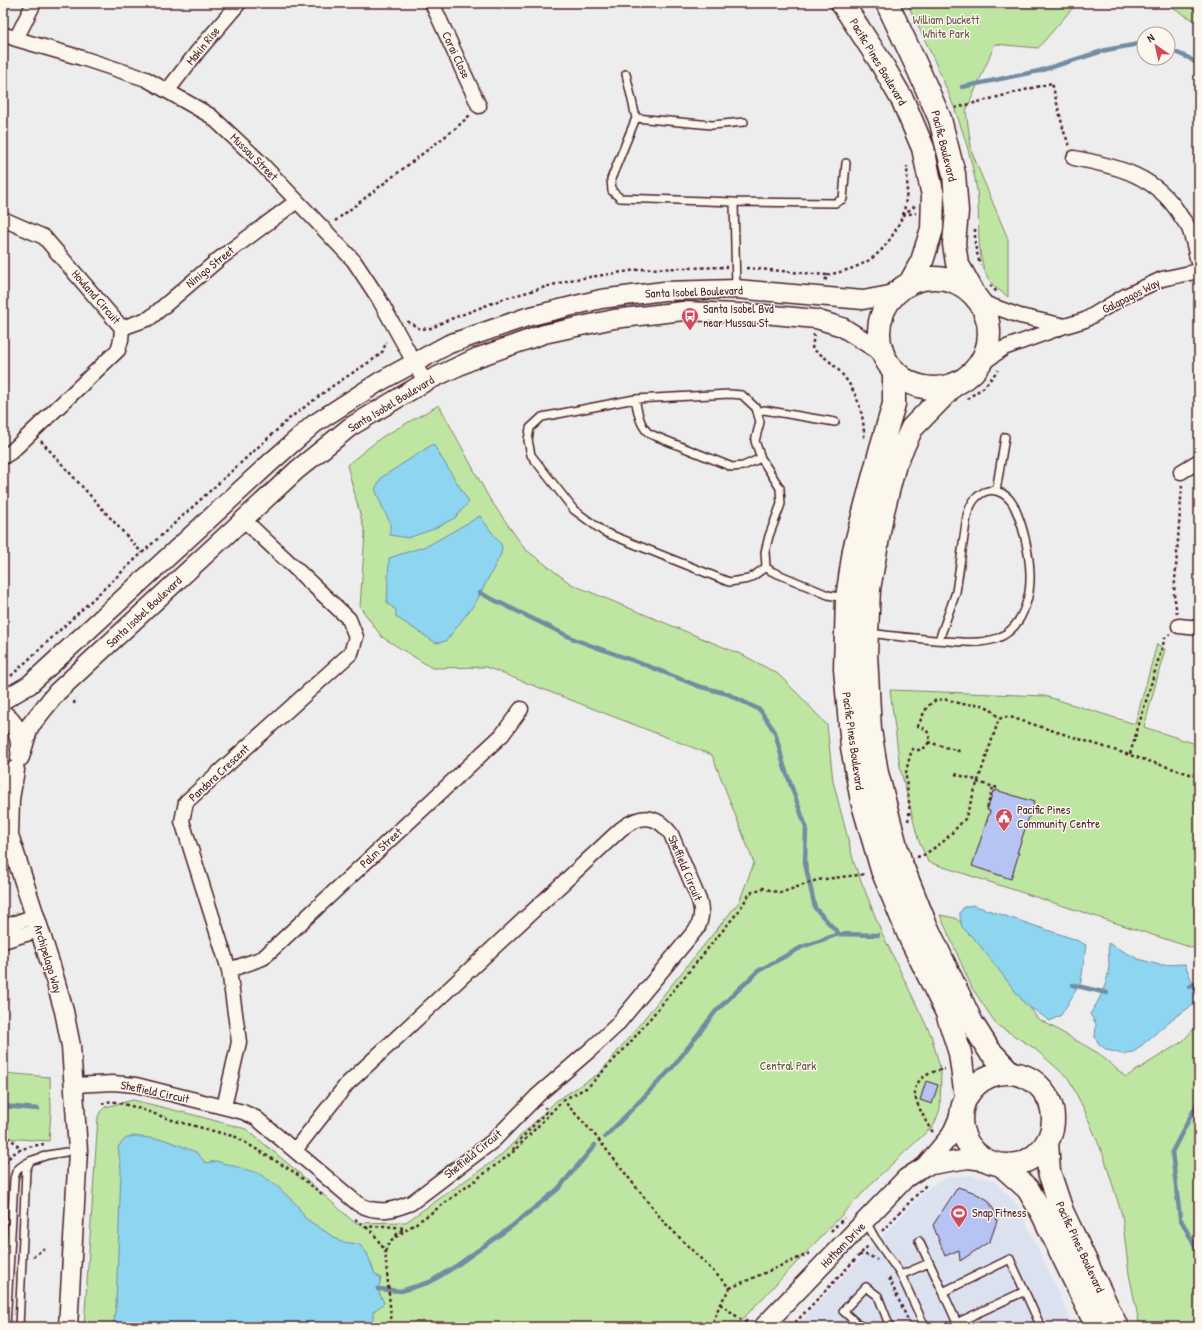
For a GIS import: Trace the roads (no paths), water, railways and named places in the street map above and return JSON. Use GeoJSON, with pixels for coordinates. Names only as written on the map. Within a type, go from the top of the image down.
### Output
{"type":"FeatureCollection","features":[{"type":"Feature","properties":{"kind":"main road","name":"Pacific Pines Boulevard"},"geometry":{"type":"LineString","coordinates":[[842,3],[880,60],[904,101],[923,148],[933,196],[932,229],[922,261],[902,289]]}},
{"type":"Feature","properties":{"kind":"main road","name":"Pacific Boulevard"},"geometry":{"type":"LineString","coordinates":[[887,3],[940,119],[954,174],[957,211],[954,244],[957,263],[981,293]]}},
{"type":"Feature","properties":{"kind":"main road"},"geometry":{"type":"LineString","coordinates":[[926,278],[944,278],[981,293],[990,329],[989,343],[985,356],[977,368],[967,377],[955,384],[939,388],[922,387],[907,381],[887,362],[882,352],[879,337],[880,321],[886,307],[902,289],[926,278]]}},
{"type":"Feature","properties":{"kind":"main road","name":"Pacific Pines Boulevard"},"geometry":{"type":"LineString","coordinates":[[894,370],[894,404],[854,550],[847,598],[845,670],[852,747],[862,801],[882,870],[911,940],[947,1013],[960,1053],[963,1105]]}},
{"type":"Feature","properties":{"kind":"main road","name":"Pacific Pines Boulevard"},"geometry":{"type":"LineString","coordinates":[[955,384],[912,428],[895,464],[882,515],[870,582],[867,633],[866,654],[870,730],[877,773],[901,863],[925,923],[972,1023],[988,1050],[1010,1072]]}},
{"type":"Feature","properties":{"kind":"main road"},"geometry":{"type":"LineString","coordinates":[[1010,1072],[1025,1076],[1032,1080],[1038,1084],[1048,1096],[1053,1111],[1053,1127],[1047,1142],[1039,1152],[1028,1160],[1015,1164],[997,1164],[978,1155],[968,1143],[962,1128],[963,1105],[974,1086],[984,1078],[997,1073],[1010,1072]]}},
{"type":"Feature","properties":{"kind":"main road","name":"Pacific Pines Boulevard"},"geometry":{"type":"LineString","coordinates":[[1047,1142],[1049,1172],[1062,1211],[1117,1327]]}},
{"type":"Feature","properties":{"kind":"main road","name":"Pacific Pines Boulevard"},"geometry":{"type":"LineString","coordinates":[[997,1164],[1028,1189],[1042,1213],[1098,1327]]}},
{"type":"Feature","properties":{"kind":"street"},"geometry":{"type":"LineString","coordinates":[[9,37],[34,3]]}},
{"type":"Feature","properties":{"kind":"street","name":"Makin Rise"},"geometry":{"type":"LineString","coordinates":[[168,90],[198,51],[239,3]]}},
{"type":"Feature","properties":{"kind":"street","name":"Corai Close"},"geometry":{"type":"LineString","coordinates":[[432,3],[479,106]]}},
{"type":"Feature","properties":{"kind":"street","name":"Mussau Street"},"geometry":{"type":"LineString","coordinates":[[9,37],[82,58],[146,79],[168,90],[211,116],[259,161],[354,261],[379,299],[425,382]]}},
{"type":"Feature","properties":{"kind":"street"},"geometry":{"type":"LineString","coordinates":[[1074,158],[1110,165],[1131,173],[1153,185],[1173,203],[1190,230],[1199,266]]}},
{"type":"Feature","properties":{"kind":"street","name":"Ninigo Street"},"geometry":{"type":"LineString","coordinates":[[122,328],[150,318],[219,259],[297,201]]}},
{"type":"Feature","properties":{"kind":"street","name":"Howland Circuit"},"geometry":{"type":"LineString","coordinates":[[3,218],[44,237],[122,328],[118,350],[11,452],[3,457]]}},
{"type":"Feature","properties":{"kind":"street","name":"Galapagos Way"},"geometry":{"type":"LineString","coordinates":[[977,368],[1004,348],[1085,320],[1125,296],[1162,280],[1199,271]]}},
{"type":"Feature","properties":{"kind":"street","name":"Santa Isobel Boulevard"},"geometry":{"type":"LineString","coordinates":[[3,700],[29,685],[265,467],[314,424],[379,382],[449,344],[527,317],[601,299],[664,291],[736,289],[863,300],[902,289]]}},
{"type":"Feature","properties":{"kind":"street","name":"Galapagos Way"},"geometry":{"type":"LineString","coordinates":[[981,293],[1020,316],[1065,326]]}},
{"type":"Feature","properties":{"kind":"street","name":"Santa Isobel Boulevard"},"geometry":{"type":"LineString","coordinates":[[13,769],[29,727],[57,692],[297,470],[350,427],[425,382],[476,358],[544,334],[614,319],[683,311],[763,314],[816,319],[842,327],[882,352]]}},
{"type":"Feature","properties":{"kind":"street"},"geometry":{"type":"LineString","coordinates":[[1181,472],[1199,461]]}},
{"type":"Feature","properties":{"kind":"street","name":"Pandora Crescent"},"geometry":{"type":"LineString","coordinates":[[224,1107],[239,1042],[229,970],[182,821],[186,802],[351,653],[356,637],[349,619],[244,520]]}},
{"type":"Feature","properties":{"kind":"street"},"geometry":{"type":"LineString","coordinates":[[1179,626],[1199,628]]}},
{"type":"Feature","properties":{"kind":"street","name":"Palm Street"},"geometry":{"type":"LineString","coordinates":[[229,970],[263,958],[502,735],[521,709]]}},
{"type":"Feature","properties":{"kind":"street"},"geometry":{"type":"LineString","coordinates":[[3,714],[9,718],[17,730],[21,743],[13,769]]}},
{"type":"Feature","properties":{"kind":"street","name":"Archipelago Way"},"geometry":{"type":"LineString","coordinates":[[13,769],[6,831],[52,969],[64,1011],[71,1046],[78,1151],[68,1327]]}},
{"type":"Feature","properties":{"kind":"street","name":"Sheffield Circuit"},"geometry":{"type":"LineString","coordinates":[[74,1085],[113,1083],[136,1085],[243,1112],[256,1118],[358,1204],[368,1209],[382,1211],[397,1209],[411,1203],[493,1141],[538,1095],[616,1026],[698,927],[702,909],[671,834],[665,826],[658,820],[649,818],[638,820],[621,829],[347,1084],[295,1150]]}},
{"type":"Feature","properties":{"kind":"street"},"geometry":{"type":"LineString","coordinates":[[3,927],[37,923]]}},
{"type":"Feature","properties":{"kind":"street"},"geometry":{"type":"LineString","coordinates":[[3,941],[37,923]]}},
{"type":"Feature","properties":{"kind":"street","name":"Archipelago Way"},"geometry":{"type":"LineString","coordinates":[[57,1327],[66,1152],[74,1085]]}},
{"type":"Feature","properties":{"kind":"street","name":"Hotham Drive"},"geometry":{"type":"LineString","coordinates":[[925,1166],[941,1139],[951,1135],[963,1105]]}},
{"type":"Feature","properties":{"kind":"street","name":"Hotham Drive"},"geometry":{"type":"LineString","coordinates":[[757,1322],[866,1222],[906,1178],[925,1166],[968,1158],[997,1164]]}},
{"type":"Feature","properties":{"kind":"lane"},"geometry":{"type":"LineString","coordinates":[[626,74],[636,118],[611,179],[612,192],[620,198],[734,202],[835,203],[843,199],[846,163]]}},
{"type":"Feature","properties":{"kind":"lane"},"geometry":{"type":"LineString","coordinates":[[636,118],[712,125],[744,122]]}},
{"type":"Feature","properties":{"kind":"lane"},"geometry":{"type":"LineString","coordinates":[[734,202],[736,289]]}},
{"type":"Feature","properties":{"kind":"lane"},"geometry":{"type":"LineString","coordinates":[[766,567],[748,579],[729,582],[604,532],[574,510],[531,455],[528,440],[530,428],[542,417],[635,399],[730,394],[742,396],[756,408],[760,422],[755,441],[761,458],[780,488],[782,504],[769,536],[765,552],[766,567],[771,571],[828,595],[847,598]]}},
{"type":"Feature","properties":{"kind":"lane"},"geometry":{"type":"LineString","coordinates":[[635,399],[642,425],[650,434],[732,467],[743,466],[761,458]]}},
{"type":"Feature","properties":{"kind":"lane"},"geometry":{"type":"LineString","coordinates":[[757,412],[764,410],[835,422]]}},
{"type":"Feature","properties":{"kind":"lane"},"geometry":{"type":"LineString","coordinates":[[996,491],[1005,437]]}},
{"type":"Feature","properties":{"kind":"lane"},"geometry":{"type":"LineString","coordinates":[[867,633],[939,640],[973,643],[981,643],[998,638],[1013,628],[1026,607],[1030,572],[1028,554],[1018,517],[1009,498],[1004,493],[991,490],[984,492],[977,497],[969,508],[956,592],[939,640]]}},
{"type":"Feature","properties":{"kind":"lane"},"geometry":{"type":"LineString","coordinates":[[6,1327],[15,1172],[19,1167],[30,1161],[48,1155],[66,1152]]}},
{"type":"Feature","properties":{"kind":"lane"},"geometry":{"type":"LineString","coordinates":[[19,1327],[26,1170],[30,1161]]}},
{"type":"Feature","properties":{"kind":"lane"},"geometry":{"type":"LineString","coordinates":[[866,1222],[875,1238],[901,1275],[925,1327]]}},
{"type":"Feature","properties":{"kind":"lane"},"geometry":{"type":"LineString","coordinates":[[919,1241],[957,1323]]}},
{"type":"Feature","properties":{"kind":"lane"},"geometry":{"type":"LineString","coordinates":[[943,1292],[1010,1259],[1041,1327]]}},
{"type":"Feature","properties":{"kind":"lane"},"geometry":{"type":"LineString","coordinates":[[901,1275],[929,1263]]}},
{"type":"Feature","properties":{"kind":"lane"},"geometry":{"type":"LineString","coordinates":[[861,1327],[843,1311],[866,1287],[878,1296],[890,1327]]}},
{"type":"Feature","properties":{"kind":"lane"},"geometry":{"type":"LineString","coordinates":[[948,1327],[1024,1291]]}},
{"type":"Feature","properties":{"kind":"water"},"geometry":{"type":"Polygon","coordinates":[[[433,444],[469,502],[455,518],[431,530],[408,538],[390,535],[390,522],[375,489],[382,477],[433,444]]]}},
{"type":"Feature","properties":{"kind":"water"},"geometry":{"type":"Polygon","coordinates":[[[480,516],[502,546],[501,554],[476,602],[446,641],[436,643],[396,617],[396,610],[387,603],[389,558],[429,545],[480,516]]]}},
{"type":"Feature","properties":{"kind":"water"},"geometry":{"type":"Polygon","coordinates":[[[973,905],[1074,939],[1086,945],[1081,982],[1061,1015],[1050,1021],[1025,1004],[978,943],[962,927],[960,912],[964,907],[973,905]]]}},
{"type":"Feature","properties":{"kind":"water"},"geometry":{"type":"Polygon","coordinates":[[[1108,943],[1138,959],[1160,965],[1185,964],[1199,999],[1199,1001],[1172,1019],[1134,1052],[1122,1054],[1107,1050],[1099,1044],[1095,1037],[1096,1024],[1090,1014],[1100,997],[1107,978],[1109,965],[1108,943]]]}},
{"type":"Feature","properties":{"kind":"water"},"geometry":{"type":"Polygon","coordinates":[[[133,1136],[166,1140],[196,1152],[206,1163],[216,1161],[258,1173],[276,1185],[297,1205],[305,1218],[341,1242],[359,1244],[367,1253],[375,1274],[381,1278],[378,1290],[384,1303],[373,1312],[373,1327],[113,1327],[116,1305],[121,1170],[118,1147],[125,1139],[133,1136]]]}},
{"type":"Feature","properties":{"kind":"waterway"},"geometry":{"type":"LineString","coordinates":[[962,87],[1039,71],[1106,50],[1136,44]]}},
{"type":"Feature","properties":{"kind":"waterway"},"geometry":{"type":"LineString","coordinates":[[1176,52],[1189,58],[1199,65]]}},
{"type":"Feature","properties":{"kind":"waterway"},"geometry":{"type":"LineString","coordinates":[[480,593],[576,640],[698,686],[728,694],[760,710],[775,732],[784,766],[806,827],[805,863],[815,908],[839,934]]}},
{"type":"Feature","properties":{"kind":"waterway"},"geometry":{"type":"LineString","coordinates":[[605,1137],[673,1067],[716,1011],[758,971],[802,947],[839,934],[878,935]]}},
{"type":"Feature","properties":{"kind":"waterway"},"geometry":{"type":"LineString","coordinates":[[1189,987],[1199,982]]}},
{"type":"Feature","properties":{"kind":"waterway"},"geometry":{"type":"LineString","coordinates":[[1073,985],[1107,993]]}},
{"type":"Feature","properties":{"kind":"waterway"},"geometry":{"type":"LineString","coordinates":[[1199,1100],[1172,1152],[1180,1218],[1199,1254]]}},
{"type":"Feature","properties":{"kind":"waterway"},"geometry":{"type":"LineString","coordinates":[[3,1106],[38,1109]]}},
{"type":"Feature","properties":{"kind":"waterway"},"geometry":{"type":"LineString","coordinates":[[378,1289],[401,1291],[430,1282],[456,1266],[512,1226],[558,1189],[595,1145]]}},
{"type":"Feature","properties":{"kind":"place","name":"Santa Isobel Bvd near Mussau St"},"geometry":{"type":"Point","coordinates":[690,331]}},
{"type":"Feature","properties":{"kind":"place","name":"Pacific Pines Community Centre"},"geometry":{"type":"Point","coordinates":[1004,832]}},
{"type":"Feature","properties":{"kind":"place","name":"Snap Fitness"},"geometry":{"type":"Point","coordinates":[959,1228]}},
{"type":"Feature","properties":{"kind":"park label","name":"William Duckett White Park"},"geometry":{"type":"Point","coordinates":[946,27]}},
{"type":"Feature","properties":{"kind":"park label","name":"Central Park"},"geometry":{"type":"Point","coordinates":[788,1066]}}]}
